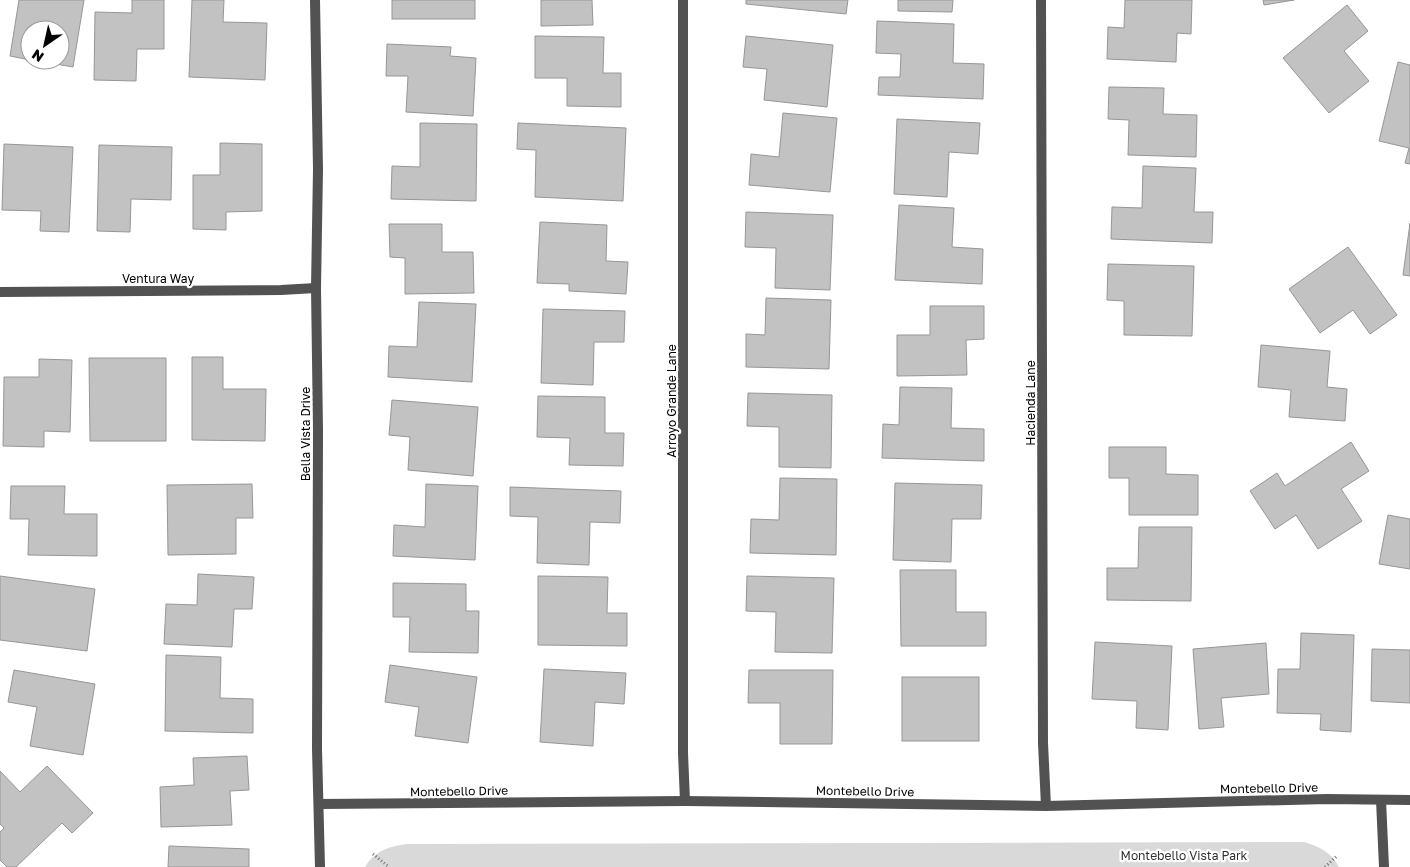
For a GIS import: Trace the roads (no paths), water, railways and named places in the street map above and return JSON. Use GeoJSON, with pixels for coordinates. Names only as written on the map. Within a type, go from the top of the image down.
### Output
{"type":"FeatureCollection","features":[{"type":"Feature","properties":{"kind":"street","name":"Bella Vista Drive"},"geometry":{"type":"LineString","coordinates":[[315,0],[318,169],[316,288],[318,431],[317,749],[320,867]]}},
{"type":"Feature","properties":{"kind":"street","name":"Arroyo Grande Lane"},"geometry":{"type":"LineString","coordinates":[[683,0],[683,753],[685,801]]}},
{"type":"Feature","properties":{"kind":"street","name":"Hacienda Lane"},"geometry":{"type":"LineString","coordinates":[[1041,0],[1043,733],[1046,806]]}},
{"type":"Feature","properties":{"kind":"street","name":"Ventura Way"},"geometry":{"type":"LineString","coordinates":[[0,292],[281,290],[316,288]]}},
{"type":"Feature","properties":{"kind":"street","name":"Montebello Drive"},"geometry":{"type":"LineString","coordinates":[[319,804],[685,801],[1046,806],[1327,799],[1410,800]]}},
{"type":"Feature","properties":{"kind":"street"},"geometry":{"type":"LineString","coordinates":[[1381,800],[1384,867]]}},
{"type":"Feature","properties":{"kind":"park label","name":"Montebello Vista Park"},"geometry":{"type":"Point","coordinates":[1184,855]}}]}
